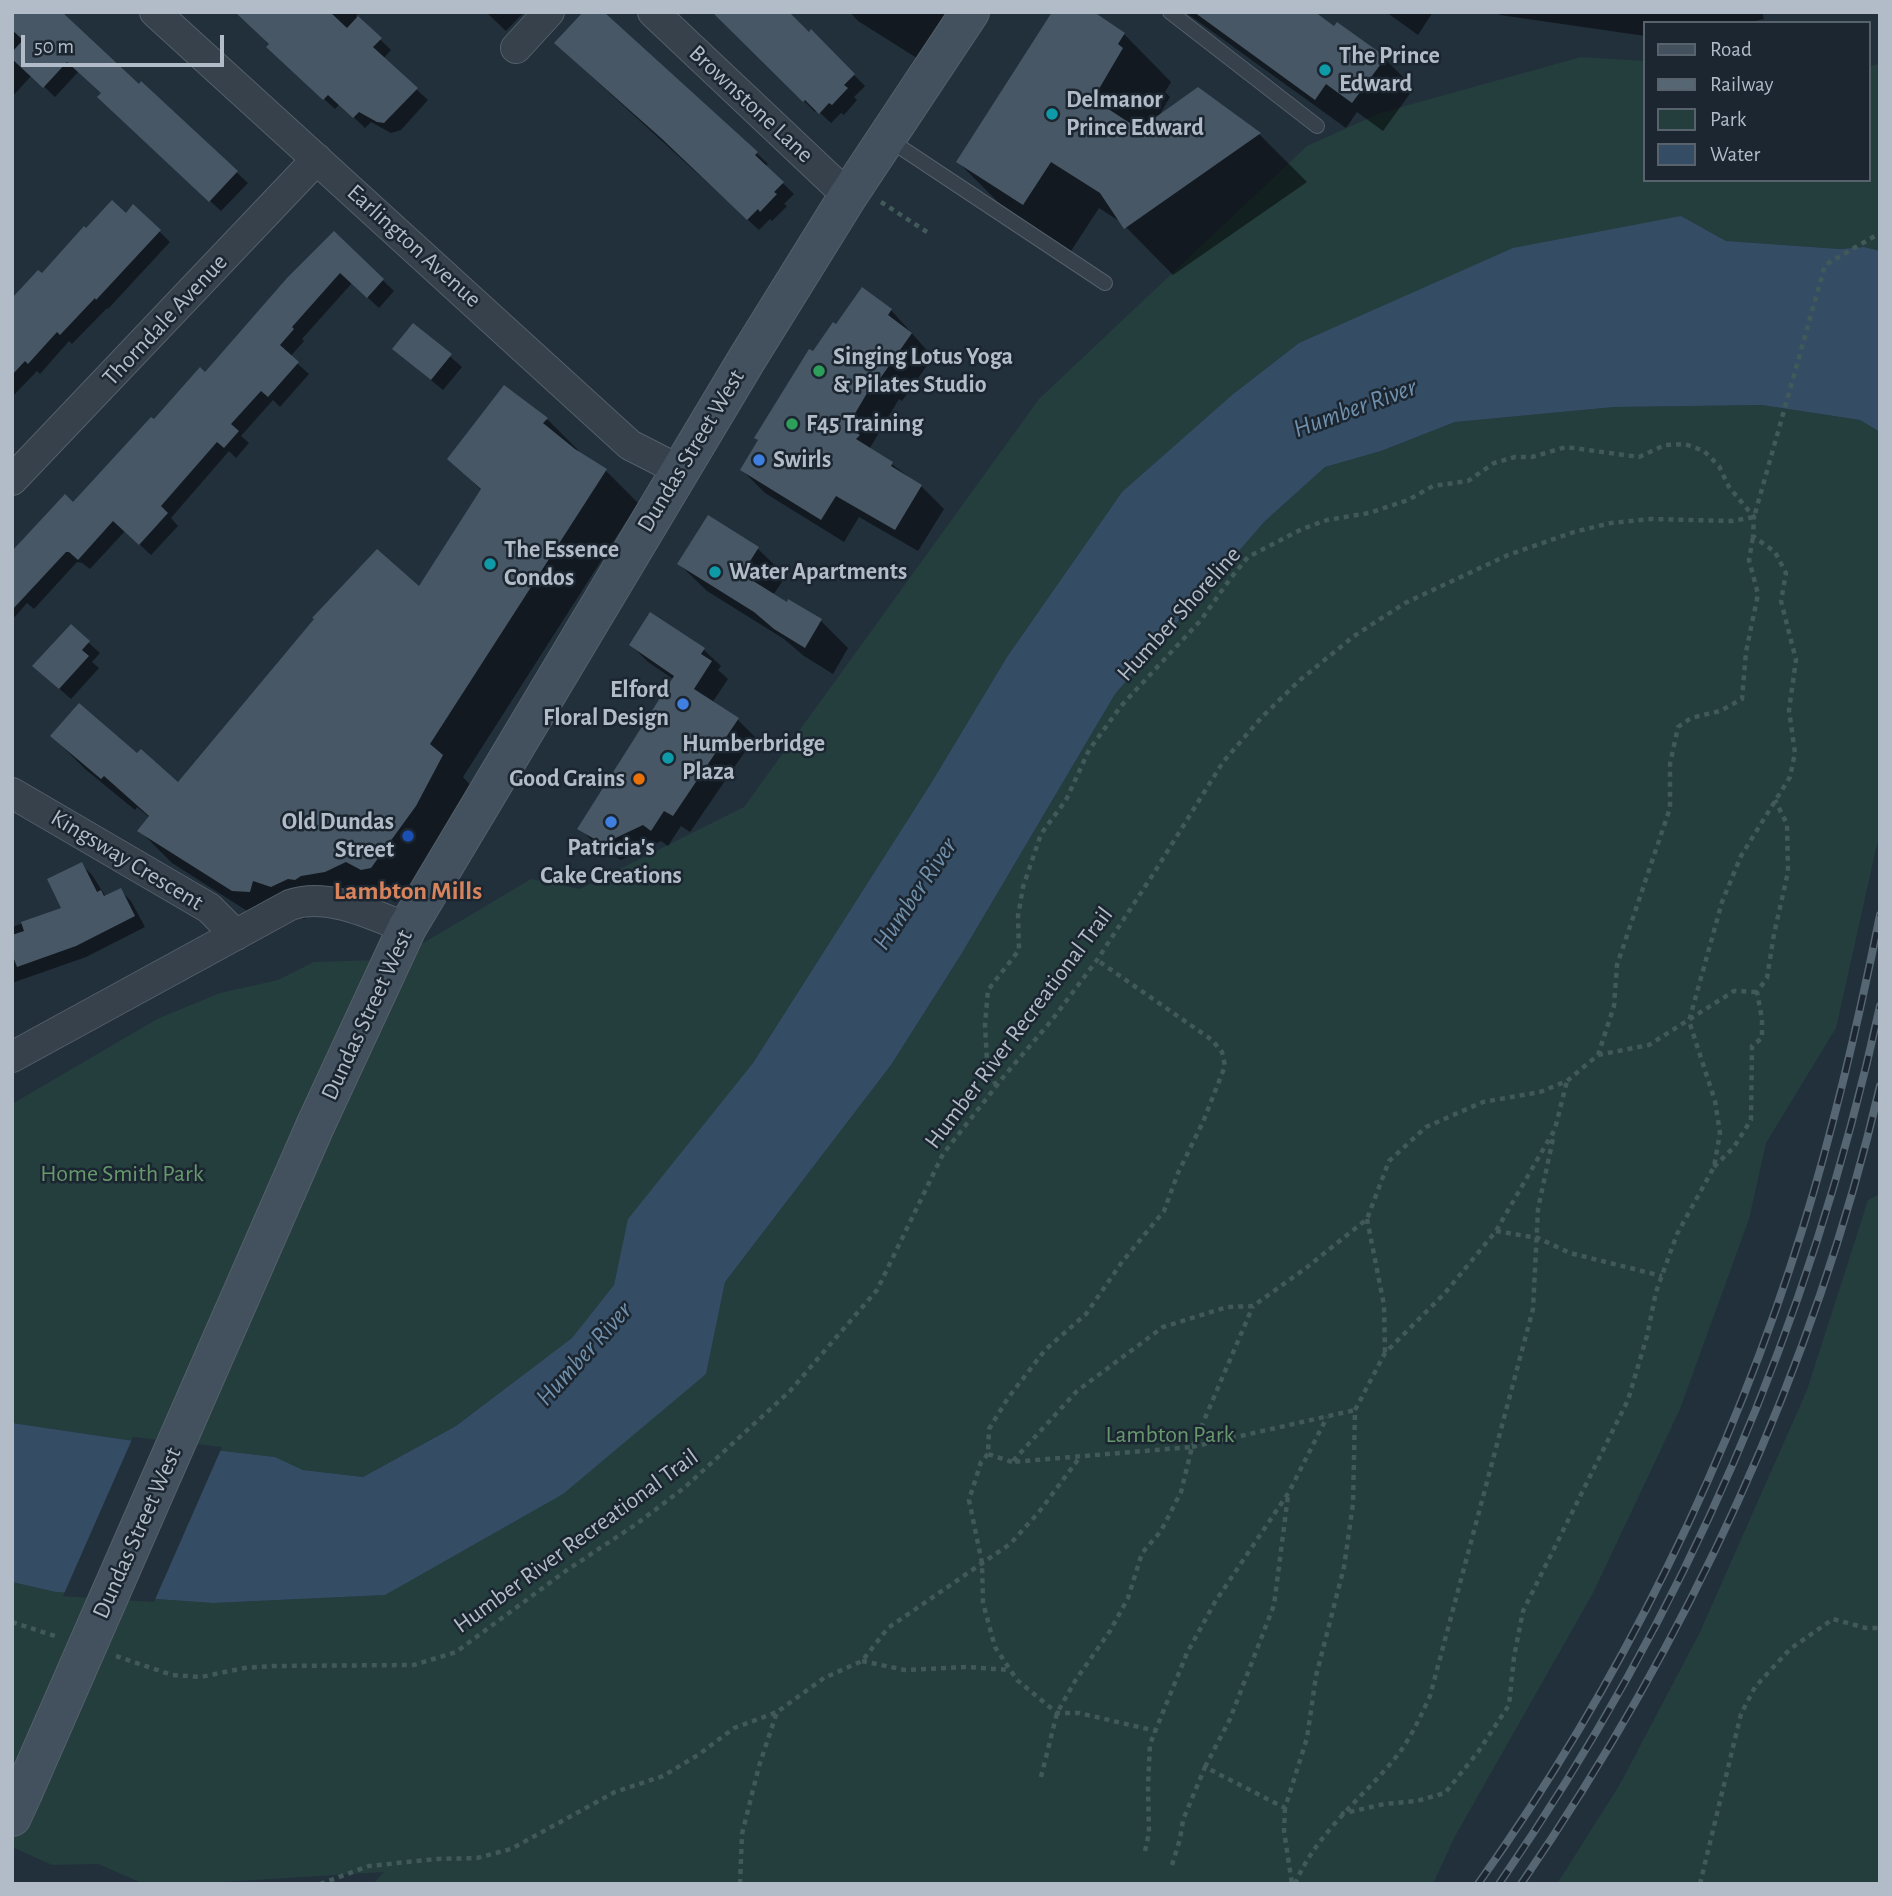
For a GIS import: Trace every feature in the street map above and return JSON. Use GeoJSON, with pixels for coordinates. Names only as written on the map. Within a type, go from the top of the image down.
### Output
{"type":"FeatureCollection","features":[{"type":"Feature","properties":{"kind":"main road","name":"Dundas Street West"},"geometry":{"type":"LineString","coordinates":[[18,1805],[373,998],[407,928],[679,470],[852,191],[970,12]]}},
{"type":"Feature","properties":{"kind":"street","name":"Earlington Avenue"},"geometry":{"type":"LineString","coordinates":[[155,12],[630,445],[679,470]]}},
{"type":"Feature","properties":{"kind":"street"},"geometry":{"type":"LineString","coordinates":[[516,48],[549,12]]}},
{"type":"Feature","properties":{"kind":"street","name":"Brownstone Lane"},"geometry":{"type":"LineString","coordinates":[[653,12],[852,191]]}},
{"type":"Feature","properties":{"kind":"street","name":"Thorndale Avenue"},"geometry":{"type":"LineString","coordinates":[[12,480],[317,159]]}},
{"type":"Feature","properties":{"kind":"street","name":"Kingsway Crescent"},"geometry":{"type":"LineString","coordinates":[[12,793],[209,908],[236,934]]}},
{"type":"Feature","properties":{"kind":"street"},"geometry":{"type":"LineString","coordinates":[[12,1057],[303,900],[325,901],[366,912],[407,928]]}},
{"type":"Feature","properties":{"kind":"lane"},"geometry":{"type":"LineString","coordinates":[[1170,12],[1317,127]]}},
{"type":"Feature","properties":{"kind":"lane"},"geometry":{"type":"LineString","coordinates":[[887,138],[1105,283]]}},
{"type":"Feature","properties":{"kind":"path"},"geometry":{"type":"LineString","coordinates":[[852,191],[927,232]]}},
{"type":"Feature","properties":{"kind":"path"},"geometry":{"type":"LineString","coordinates":[[1598,1055],[1614,1006],[1617,965],[1670,808],[1670,764],[1678,727],[1691,718],[1720,711],[1742,699],[1746,652],[1758,594],[1749,560],[1755,517],[1825,265],[1880,233]]}},
{"type":"Feature","properties":{"kind":"path","name":"Humber Shoreline"},"geometry":{"type":"LineString","coordinates":[[996,1086],[987,1062],[985,1025],[988,990],[1019,950],[1018,916],[1021,897],[1041,834],[1066,800],[1088,750],[1121,706],[1201,620],[1248,557],[1302,529],[1327,520],[1369,513],[1408,500],[1433,486],[1468,481],[1494,463],[1515,457],[1532,457],[1566,447],[1639,457],[1665,445],[1685,444],[1704,451],[1719,466],[1729,486],[1755,517]]}},
{"type":"Feature","properties":{"kind":"path","name":"Humber River Recreational Trail"},"geometry":{"type":"LineString","coordinates":[[111,1654],[172,1675],[201,1676],[273,1666],[414,1665],[456,1652],[684,1488],[790,1391],[877,1290],[943,1154],[1097,960],[1223,762],[1300,680],[1354,636],[1405,603],[1508,555],[1574,532],[1611,523],[1651,519],[1732,521],[1755,517]]}},
{"type":"Feature","properties":{"kind":"path"},"geometry":{"type":"LineString","coordinates":[[1714,1167],[1720,1133],[1715,1101],[1689,1021],[1722,902],[1741,856],[1790,777],[1795,753],[1789,710],[1796,660],[1781,601],[1786,573],[1775,552],[1753,536]]}},
{"type":"Feature","properties":{"kind":"path"},"geometry":{"type":"LineString","coordinates":[[1341,1814],[1384,1804],[1417,1801],[1445,1793],[1478,1752],[1509,1705],[1514,1657],[1523,1611],[1628,1400],[1662,1276],[1677,1234],[1714,1167],[1734,1147],[1752,1120],[1752,1046],[1762,1038],[1757,992],[1767,978],[1788,872],[1787,824],[1775,800]]}},
{"type":"Feature","properties":{"kind":"path"},"geometry":{"type":"LineString","coordinates":[[1097,960],[1212,1040],[1222,1052],[1225,1066],[1164,1211],[1122,1262],[1086,1314],[1045,1350],[1008,1398],[989,1430],[988,1454],[981,1462],[969,1500],[982,1563],[983,1604],[995,1647],[1017,1680],[1057,1713],[1079,1713],[1156,1731]]}},
{"type":"Feature","properties":{"kind":"path"},"geometry":{"type":"LineString","coordinates":[[1041,1777],[1057,1713],[1075,1681],[1110,1631],[1128,1598],[1142,1553],[1161,1531],[1181,1492],[1192,1447],[1253,1306],[1367,1219],[1389,1161],[1426,1127],[1483,1102],[1540,1093],[1567,1081],[1598,1055],[1648,1045],[1734,991],[1757,992]]}},
{"type":"Feature","properties":{"kind":"path"},"geometry":{"type":"LineString","coordinates":[[1293,1884],[1313,1850],[1341,1814],[1392,1762],[1413,1734],[1430,1696],[1534,1310],[1538,1209],[1567,1081]]}},
{"type":"Feature","properties":{"kind":"path"},"geometry":{"type":"LineString","coordinates":[[1293,1884],[1284,1831],[1285,1808],[1307,1738],[1317,1676],[1342,1580],[1353,1504],[1355,1410],[1385,1353],[1445,1293],[1496,1231],[1555,1129]]}},
{"type":"Feature","properties":{"kind":"path"},"geometry":{"type":"LineString","coordinates":[[1367,1219],[1384,1305],[1385,1353]]}},
{"type":"Feature","properties":{"kind":"path"},"geometry":{"type":"LineString","coordinates":[[1496,1231],[1538,1238],[1570,1254],[1662,1276]]}},
{"type":"Feature","properties":{"kind":"path"},"geometry":{"type":"LineString","coordinates":[[1012,1462],[1077,1391],[1164,1326],[1227,1307],[1253,1306]]}},
{"type":"Feature","properties":{"kind":"path"},"geometry":{"type":"LineString","coordinates":[[988,1454],[1012,1462],[1192,1447],[1355,1410]]}},
{"type":"Feature","properties":{"kind":"path"},"geometry":{"type":"LineString","coordinates":[[1145,1851],[1149,1833],[1148,1755],[1186,1653],[1215,1602],[1289,1492],[1327,1417]]}},
{"type":"Feature","properties":{"kind":"path"},"geometry":{"type":"LineString","coordinates":[[320,1884],[369,1867],[477,1858],[510,1849],[615,1792],[663,1776],[698,1755],[734,1728],[777,1712],[824,1678],[862,1661],[888,1628],[1010,1544],[1080,1457]]}},
{"type":"Feature","properties":{"kind":"path"},"geometry":{"type":"LineString","coordinates":[[1172,1865],[1183,1820],[1205,1767],[1230,1719],[1274,1605],[1289,1492]]}},
{"type":"Feature","properties":{"kind":"path"},"geometry":{"type":"LineString","coordinates":[[1700,1884],[1741,1714],[1755,1687],[1790,1649],[1833,1619],[1867,1628],[1880,1628]]}},
{"type":"Feature","properties":{"kind":"path"},"geometry":{"type":"LineString","coordinates":[[12,1622],[61,1638]]}},
{"type":"Feature","properties":{"kind":"path"},"geometry":{"type":"LineString","coordinates":[[862,1661],[905,1670],[968,1667],[1010,1670]]}},
{"type":"Feature","properties":{"kind":"path"},"geometry":{"type":"LineString","coordinates":[[740,1884],[742,1834],[759,1766],[777,1712]]}},
{"type":"Feature","properties":{"kind":"path"},"geometry":{"type":"LineString","coordinates":[[1205,1767],[1285,1808]]}},
{"type":"Feature","properties":{"kind":"green space","name":"Home Smith Park"},"geometry":{"type":"Polygon","coordinates":[[[1581,57],[1644,61],[1644,182],[1871,182],[1871,66],[1880,64],[1880,252],[1864,247],[1840,249],[1726,241],[1681,216],[1299,343],[1232,395],[1122,492],[1007,657],[930,785],[753,1063],[629,1219],[614,1285],[572,1338],[456,1426],[363,1477],[303,1470],[275,1457],[127,1440],[12,1423],[12,1104],[157,1019],[220,993],[278,980],[314,962],[376,960],[425,942],[531,879],[580,889],[744,807],[1039,399],[1307,146],[1380,113],[1581,57]]]}},
{"type":"Feature","properties":{"kind":"green space","name":"Lambton Park"},"geometry":{"type":"Polygon","coordinates":[[[1762,405],[1860,420],[1880,432],[1880,831],[1836,1028],[1766,1143],[1749,1219],[1680,1409],[1593,1593],[1454,1838],[1433,1884],[373,1884],[384,1872],[192,1884],[144,1884],[98,1864],[52,1865],[12,1847],[12,1582],[56,1592],[213,1603],[385,1595],[706,1374],[725,1282],[891,1065],[962,953],[1115,694],[1264,522],[1325,467],[1381,451],[1455,422],[1614,407],[1762,405]]]}},
{"type":"Feature","properties":{"kind":"green space"},"geometry":{"type":"Polygon","coordinates":[[[1880,1194],[1880,1884],[1557,1884],[1620,1784],[1700,1632],[1807,1390],[1868,1200],[1880,1194]]]}},
{"type":"Feature","properties":{"kind":"water","name":"Humber River"},"geometry":{"type":"Polygon","coordinates":[[[1681,216],[1726,241],[1840,249],[1864,247],[1880,251],[1880,432],[1860,420],[1762,405],[1614,407],[1455,422],[1381,451],[1325,467],[1264,522],[1115,694],[962,953],[891,1065],[725,1282],[706,1374],[563,1494],[385,1595],[213,1603],[56,1592],[12,1582],[12,1423],[127,1440],[275,1457],[303,1470],[363,1477],[456,1426],[572,1338],[614,1285],[628,1219],[753,1063],[930,785],[1007,657],[1122,492],[1232,395],[1299,343],[1513,248],[1681,216]]]}},
{"type":"Feature","properties":{"kind":"pier"},"geometry":{"type":"Polygon","coordinates":[[[133,1437],[222,1447],[154,1602],[63,1596],[133,1437]]]}},
{"type":"Feature","properties":{"kind":"building"},"geometry":{"type":"Polygon","coordinates":[[[12,12],[62,12],[238,171],[209,202],[97,97],[101,93],[67,62],[43,88],[12,59],[12,52],[23,40],[12,30],[12,12]]]}},
{"type":"Feature","properties":{"kind":"building"},"geometry":{"type":"Polygon","coordinates":[[[235,12],[330,12],[347,28],[358,16],[382,38],[373,47],[418,88],[384,123],[359,112],[353,118],[328,95],[323,100],[266,47],[269,44],[235,12]]]}},
{"type":"Feature","properties":{"kind":"building"},"geometry":{"type":"Polygon","coordinates":[[[583,12],[604,12],[758,152],[755,155],[784,182],[760,212],[758,209],[747,220],[661,138],[554,43],[583,12]]]}},
{"type":"Feature","properties":{"kind":"building"},"geometry":{"type":"Polygon","coordinates":[[[712,12],[789,12],[809,32],[811,29],[855,74],[844,85],[848,88],[819,114],[805,100],[803,102],[712,12]]]}},
{"type":"Feature","properties":{"kind":"building","name":"Delmanor Prince Edward"},"geometry":{"type":"Polygon","coordinates":[[[1052,12],[1094,12],[1125,33],[1118,44],[1123,48],[1093,99],[1139,129],[1198,87],[1261,133],[1124,229],[1100,193],[1051,162],[1023,205],[956,162],[1052,12]]]}},
{"type":"Feature","properties":{"kind":"building","name":"The Prince Edward"},"geometry":{"type":"Polygon","coordinates":[[[1194,12],[1315,12],[1334,26],[1337,22],[1386,57],[1352,103],[1326,84],[1315,100],[1194,12]]]}},
{"type":"Feature","properties":{"kind":"building"},"geometry":{"type":"Polygon","coordinates":[[[112,200],[126,213],[133,204],[161,230],[96,300],[95,298],[60,335],[57,332],[28,364],[25,361],[12,375],[12,298],[38,270],[42,273],[84,226],[86,228],[112,200]]]}},
{"type":"Feature","properties":{"kind":"building"},"geometry":{"type":"Polygon","coordinates":[[[334,231],[384,279],[367,298],[340,273],[292,327],[294,329],[280,345],[299,362],[268,397],[261,391],[231,424],[239,431],[224,448],[217,442],[161,506],[168,513],[139,545],[113,521],[78,560],[66,552],[12,610],[12,551],[65,494],[73,502],[151,417],[154,419],[200,367],[205,372],[287,278],[334,231]]]}},
{"type":"Feature","properties":{"kind":"building"},"geometry":{"type":"Polygon","coordinates":[[[862,287],[892,309],[888,315],[912,333],[879,380],[876,378],[847,427],[860,435],[856,439],[893,462],[891,466],[922,485],[895,530],[836,496],[821,520],[740,470],[758,440],[754,438],[809,349],[813,351],[862,287]]]}},
{"type":"Feature","properties":{"kind":"building"},"geometry":{"type":"Polygon","coordinates":[[[413,323],[452,354],[431,380],[392,349],[413,323]]]}},
{"type":"Feature","properties":{"kind":"building"},"geometry":{"type":"Polygon","coordinates":[[[504,385],[548,418],[543,423],[575,449],[607,469],[430,744],[443,755],[416,806],[371,868],[361,870],[346,862],[325,872],[301,876],[295,880],[288,879],[271,887],[253,881],[250,892],[232,891],[137,831],[149,816],[104,776],[101,779],[50,736],[79,703],[137,753],[141,749],[178,782],[314,619],[312,618],[377,549],[419,586],[481,489],[447,459],[504,385]]]}},
{"type":"Feature","properties":{"kind":"building"},"geometry":{"type":"Polygon","coordinates":[[[708,515],[759,547],[742,574],[787,602],[788,599],[822,619],[805,648],[774,629],[754,612],[677,564],[708,515]]]}},
{"type":"Feature","properties":{"kind":"building","name":"Humberbridge Plaza"},"geometry":{"type":"Polygon","coordinates":[[[650,612],[705,648],[701,654],[712,661],[694,689],[739,718],[673,816],[664,811],[651,831],[643,825],[603,844],[577,829],[674,676],[629,645],[650,612]]]}},
{"type":"Feature","properties":{"kind":"building"},"geometry":{"type":"Polygon","coordinates":[[[71,624],[90,641],[82,650],[89,656],[59,689],[32,666],[71,624]]]}},
{"type":"Feature","properties":{"kind":"building"},"geometry":{"type":"Polygon","coordinates":[[[82,862],[97,892],[101,890],[104,896],[121,888],[135,916],[76,946],[17,967],[12,954],[12,935],[24,931],[21,922],[61,908],[47,879],[82,862]]]}},
{"type":"Feature","properties":{"kind":"railway"},"geometry":{"type":"LineString","coordinates":[[1478,1884],[1579,1730],[1625,1649],[1707,1483],[1743,1398],[1804,1224],[1826,1148],[1880,915]]}},
{"type":"Feature","properties":{"kind":"railway"},"geometry":{"type":"LineString","coordinates":[[1499,1884],[1566,1782],[1627,1678],[1683,1572],[1733,1464],[1778,1353],[1817,1240],[1851,1125],[1880,1006]]}},
{"type":"Feature","properties":{"kind":"railway"},"geometry":{"type":"LineString","coordinates":[[1521,1884],[1581,1792],[1637,1698],[1690,1601],[1738,1502],[1781,1400],[1819,1297],[1852,1192],[1880,1086]]}},
{"type":"Feature","properties":{"kind":"place","name":"The Prince Edward"},"geometry":{"type":"Point","coordinates":[1325,70]}},
{"type":"Feature","properties":{"kind":"place","name":"Delmanor Prince Edward"},"geometry":{"type":"Point","coordinates":[1052,114]}},
{"type":"Feature","properties":{"kind":"place","name":"Singing Lotus Yoga & Pilates Studio"},"geometry":{"type":"Point","coordinates":[819,371]}},
{"type":"Feature","properties":{"kind":"place","name":"F45 Training"},"geometry":{"type":"Point","coordinates":[792,424]}},
{"type":"Feature","properties":{"kind":"place","name":"Swirls"},"geometry":{"type":"Point","coordinates":[759,460]}},
{"type":"Feature","properties":{"kind":"place","name":"The Essence Condos"},"geometry":{"type":"Point","coordinates":[490,564]}},
{"type":"Feature","properties":{"kind":"place","name":"Water Apartments"},"geometry":{"type":"Point","coordinates":[715,572]}},
{"type":"Feature","properties":{"kind":"place","name":"Elford Floral Design"},"geometry":{"type":"Point","coordinates":[683,704]}},
{"type":"Feature","properties":{"kind":"place","name":"Humberbridge Plaza"},"geometry":{"type":"Point","coordinates":[668,758]}},
{"type":"Feature","properties":{"kind":"place","name":"Good Grains"},"geometry":{"type":"Point","coordinates":[639,779]}},
{"type":"Feature","properties":{"kind":"place","name":"Patricia's Cake Creations"},"geometry":{"type":"Point","coordinates":[611,822]}},
{"type":"Feature","properties":{"kind":"place","name":"Old Dundas Street"},"geometry":{"type":"Point","coordinates":[408,836]}},
{"type":"Feature","properties":{"kind":"district","name":"Lambton Mills"},"geometry":{"type":"Point","coordinates":[408,891]}}]}
